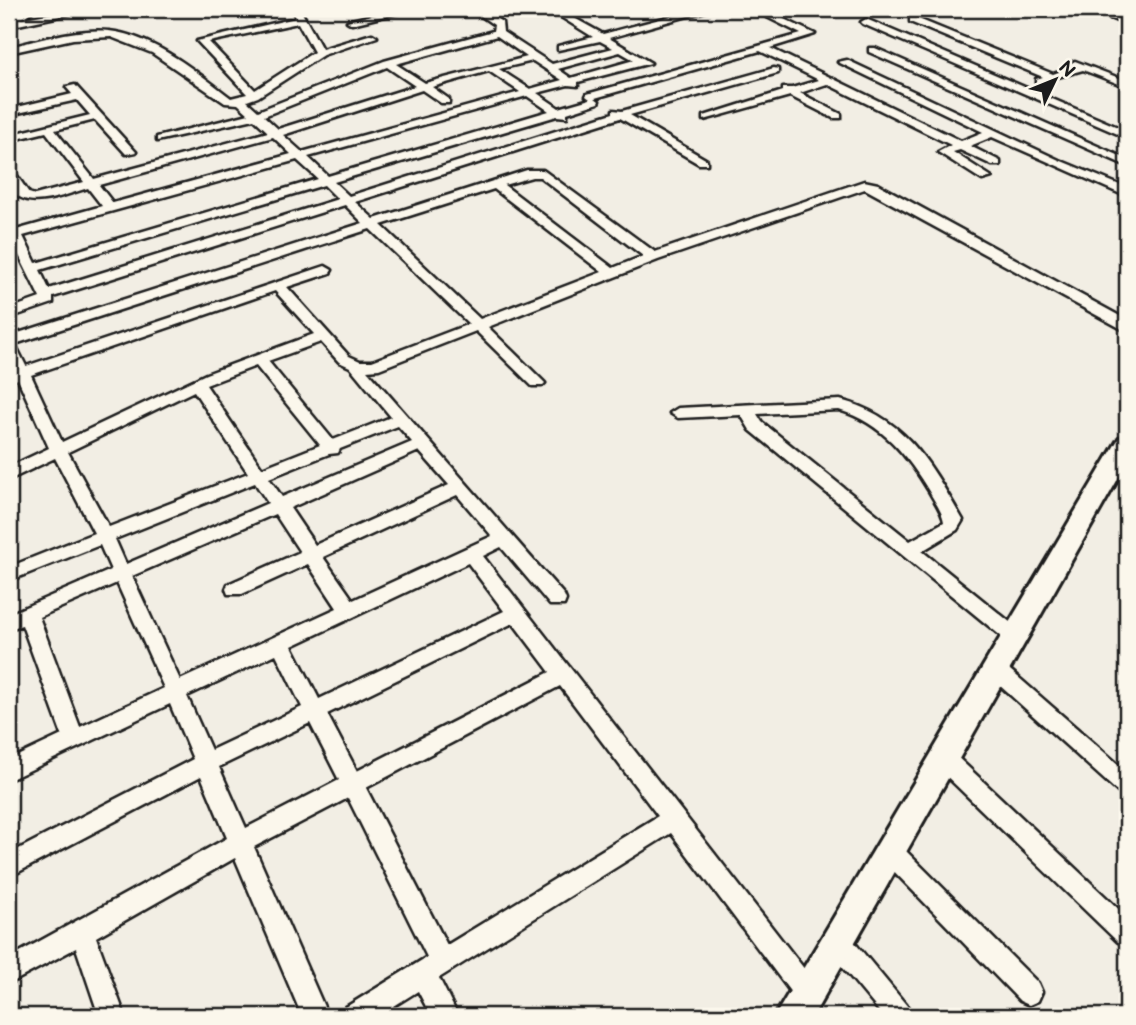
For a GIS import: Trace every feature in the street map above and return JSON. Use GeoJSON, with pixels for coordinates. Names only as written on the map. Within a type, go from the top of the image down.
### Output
{"type":"FeatureCollection","features":[{"type":"Feature","properties":{"kind":"main road"},"geometry":{"type":"LineString","coordinates":[[800,1004],[1127,443]]}},
{"type":"Feature","properties":{"kind":"street"},"geometry":{"type":"LineString","coordinates":[[9,24],[31,9]]}},
{"type":"Feature","properties":{"kind":"street"},"geometry":{"type":"LineString","coordinates":[[9,24],[88,9]]}},
{"type":"Feature","properties":{"kind":"street"},"geometry":{"type":"LineString","coordinates":[[238,11],[250,9]]}},
{"type":"Feature","properties":{"kind":"street"},"geometry":{"type":"LineString","coordinates":[[296,9],[319,53]]}},
{"type":"Feature","properties":{"kind":"street"},"geometry":{"type":"LineString","coordinates":[[9,50],[93,34],[123,36],[202,80],[229,101],[240,100],[319,53],[372,37],[350,17],[405,9]]}},
{"type":"Feature","properties":{"kind":"street"},"geometry":{"type":"LineString","coordinates":[[475,9],[499,24],[498,33]]}},
{"type":"Feature","properties":{"kind":"street"},"geometry":{"type":"LineString","coordinates":[[9,314],[46,302],[32,268],[12,235],[529,92],[647,63],[552,9]]}},
{"type":"Feature","properties":{"kind":"street"},"geometry":{"type":"LineString","coordinates":[[561,48],[708,9]]}},
{"type":"Feature","properties":{"kind":"street"},"geometry":{"type":"LineString","coordinates":[[32,268],[559,112],[592,99],[810,34],[756,9]]}},
{"type":"Feature","properties":{"kind":"street"},"geometry":{"type":"LineString","coordinates":[[1092,9],[1127,22]]}},
{"type":"Feature","properties":{"kind":"street"},"geometry":{"type":"LineString","coordinates":[[254,94],[202,41],[302,19]]}},
{"type":"Feature","properties":{"kind":"street"},"geometry":{"type":"LineString","coordinates":[[913,20],[1052,77]]}},
{"type":"Feature","properties":{"kind":"street"},"geometry":{"type":"LineString","coordinates":[[866,22],[1127,135]]}},
{"type":"Feature","properties":{"kind":"street"},"geometry":{"type":"LineString","coordinates":[[498,33],[592,99],[704,162]]}},
{"type":"Feature","properties":{"kind":"street"},"geometry":{"type":"LineString","coordinates":[[161,139],[257,115],[388,63],[498,33]]}},
{"type":"Feature","properties":{"kind":"street"},"geometry":{"type":"LineString","coordinates":[[550,68],[620,49]]}},
{"type":"Feature","properties":{"kind":"street"},"geometry":{"type":"LineString","coordinates":[[763,49],[996,163]]}},
{"type":"Feature","properties":{"kind":"street"},"geometry":{"type":"LineString","coordinates":[[872,50],[1127,163]]}},
{"type":"Feature","properties":{"kind":"street"},"geometry":{"type":"LineString","coordinates":[[9,173],[25,197],[32,199],[276,133],[423,86],[534,58]]}},
{"type":"Feature","properties":{"kind":"street"},"geometry":{"type":"LineString","coordinates":[[843,62],[1055,162],[1127,192]]}},
{"type":"Feature","properties":{"kind":"street"},"geometry":{"type":"LineString","coordinates":[[388,63],[444,101]]}},
{"type":"Feature","properties":{"kind":"street"},"geometry":{"type":"LineString","coordinates":[[988,100],[1079,65],[1127,84]]}},
{"type":"Feature","properties":{"kind":"street"},"geometry":{"type":"LineString","coordinates":[[493,69],[582,128]]}},
{"type":"Feature","properties":{"kind":"street"},"geometry":{"type":"LineString","coordinates":[[45,295],[621,114],[774,71]]}},
{"type":"Feature","properties":{"kind":"street"},"geometry":{"type":"LineString","coordinates":[[888,83],[920,71]]}},
{"type":"Feature","properties":{"kind":"street"},"geometry":{"type":"LineString","coordinates":[[760,75],[837,116]]}},
{"type":"Feature","properties":{"kind":"street"},"geometry":{"type":"LineString","coordinates":[[708,118],[830,80]]}},
{"type":"Feature","properties":{"kind":"street"},"geometry":{"type":"LineString","coordinates":[[71,87],[130,152]]}},
{"type":"Feature","properties":{"kind":"street"},"geometry":{"type":"LineString","coordinates":[[9,112],[79,96]]}},
{"type":"Feature","properties":{"kind":"street"},"geometry":{"type":"LineString","coordinates":[[240,100],[537,383]]}},
{"type":"Feature","properties":{"kind":"street"},"geometry":{"type":"LineString","coordinates":[[9,138],[99,116]]}},
{"type":"Feature","properties":{"kind":"street"},"geometry":{"type":"LineString","coordinates":[[48,128],[110,208]]}},
{"type":"Feature","properties":{"kind":"street"},"geometry":{"type":"LineString","coordinates":[[986,177],[944,154],[994,132]]}},
{"type":"Feature","properties":{"kind":"street"},"geometry":{"type":"LineString","coordinates":[[315,1016],[176,693],[84,492],[15,375],[9,343],[531,173],[543,174],[653,257]]}},
{"type":"Feature","properties":{"kind":"street"},"geometry":{"type":"LineString","coordinates":[[495,184],[611,273]]}},
{"type":"Feature","properties":{"kind":"street"},"geometry":{"type":"LineString","coordinates":[[278,286],[344,359],[357,365],[381,364],[653,257],[857,186],[867,185],[1127,326]]}},
{"type":"Feature","properties":{"kind":"street"},"geometry":{"type":"LineString","coordinates":[[15,375],[325,270]]}},
{"type":"Feature","properties":{"kind":"street"},"geometry":{"type":"LineString","coordinates":[[9,474],[197,384],[323,336]]}},
{"type":"Feature","properties":{"kind":"street"},"geometry":{"type":"LineString","coordinates":[[259,360],[331,449]]}},
{"type":"Feature","properties":{"kind":"street"},"geometry":{"type":"LineString","coordinates":[[357,365],[458,488],[557,600]]}},
{"type":"Feature","properties":{"kind":"street"},"geometry":{"type":"LineString","coordinates":[[197,384],[350,611]]}},
{"type":"Feature","properties":{"kind":"street"},"geometry":{"type":"LineString","coordinates":[[678,413],[749,412],[827,405],[853,408],[909,446],[954,520],[951,526],[909,550]]}},
{"type":"Feature","properties":{"kind":"street"},"geometry":{"type":"LineString","coordinates":[[749,412],[750,420],[756,426],[1014,636]]}},
{"type":"Feature","properties":{"kind":"street"},"geometry":{"type":"LineString","coordinates":[[9,574],[258,475],[331,449],[401,419]]}},
{"type":"Feature","properties":{"kind":"street"},"geometry":{"type":"LineString","coordinates":[[74,739],[18,618],[423,443]]}},
{"type":"Feature","properties":{"kind":"street"},"geometry":{"type":"LineString","coordinates":[[235,589],[458,488]]}},
{"type":"Feature","properties":{"kind":"street"},"geometry":{"type":"LineString","coordinates":[[9,770],[504,538]]}},
{"type":"Feature","properties":{"kind":"street"},"geometry":{"type":"LineString","coordinates":[[471,554],[673,819],[800,1004]]}},
{"type":"Feature","properties":{"kind":"street"},"geometry":{"type":"LineString","coordinates":[[9,866],[206,764],[517,613]]}},
{"type":"Feature","properties":{"kind":"street"},"geometry":{"type":"LineString","coordinates":[[281,643],[352,784],[433,968],[446,1016]]}},
{"type":"Feature","properties":{"kind":"street"},"geometry":{"type":"LineString","coordinates":[[995,669],[1127,786]]}},
{"type":"Feature","properties":{"kind":"street"},"geometry":{"type":"LineString","coordinates":[[9,972],[240,843],[564,674]]}},
{"type":"Feature","properties":{"kind":"street"},"geometry":{"type":"LineString","coordinates":[[944,759],[1127,933]]}},
{"type":"Feature","properties":{"kind":"street"},"geometry":{"type":"LineString","coordinates":[[355,1016],[673,819]]}},
{"type":"Feature","properties":{"kind":"street"},"geometry":{"type":"LineString","coordinates":[[890,850],[1029,992]]}},
{"type":"Feature","properties":{"kind":"street"},"geometry":{"type":"LineString","coordinates":[[82,931],[112,1016]]}},
{"type":"Feature","properties":{"kind":"street"},"geometry":{"type":"LineString","coordinates":[[836,942],[899,1016]]}}]}
